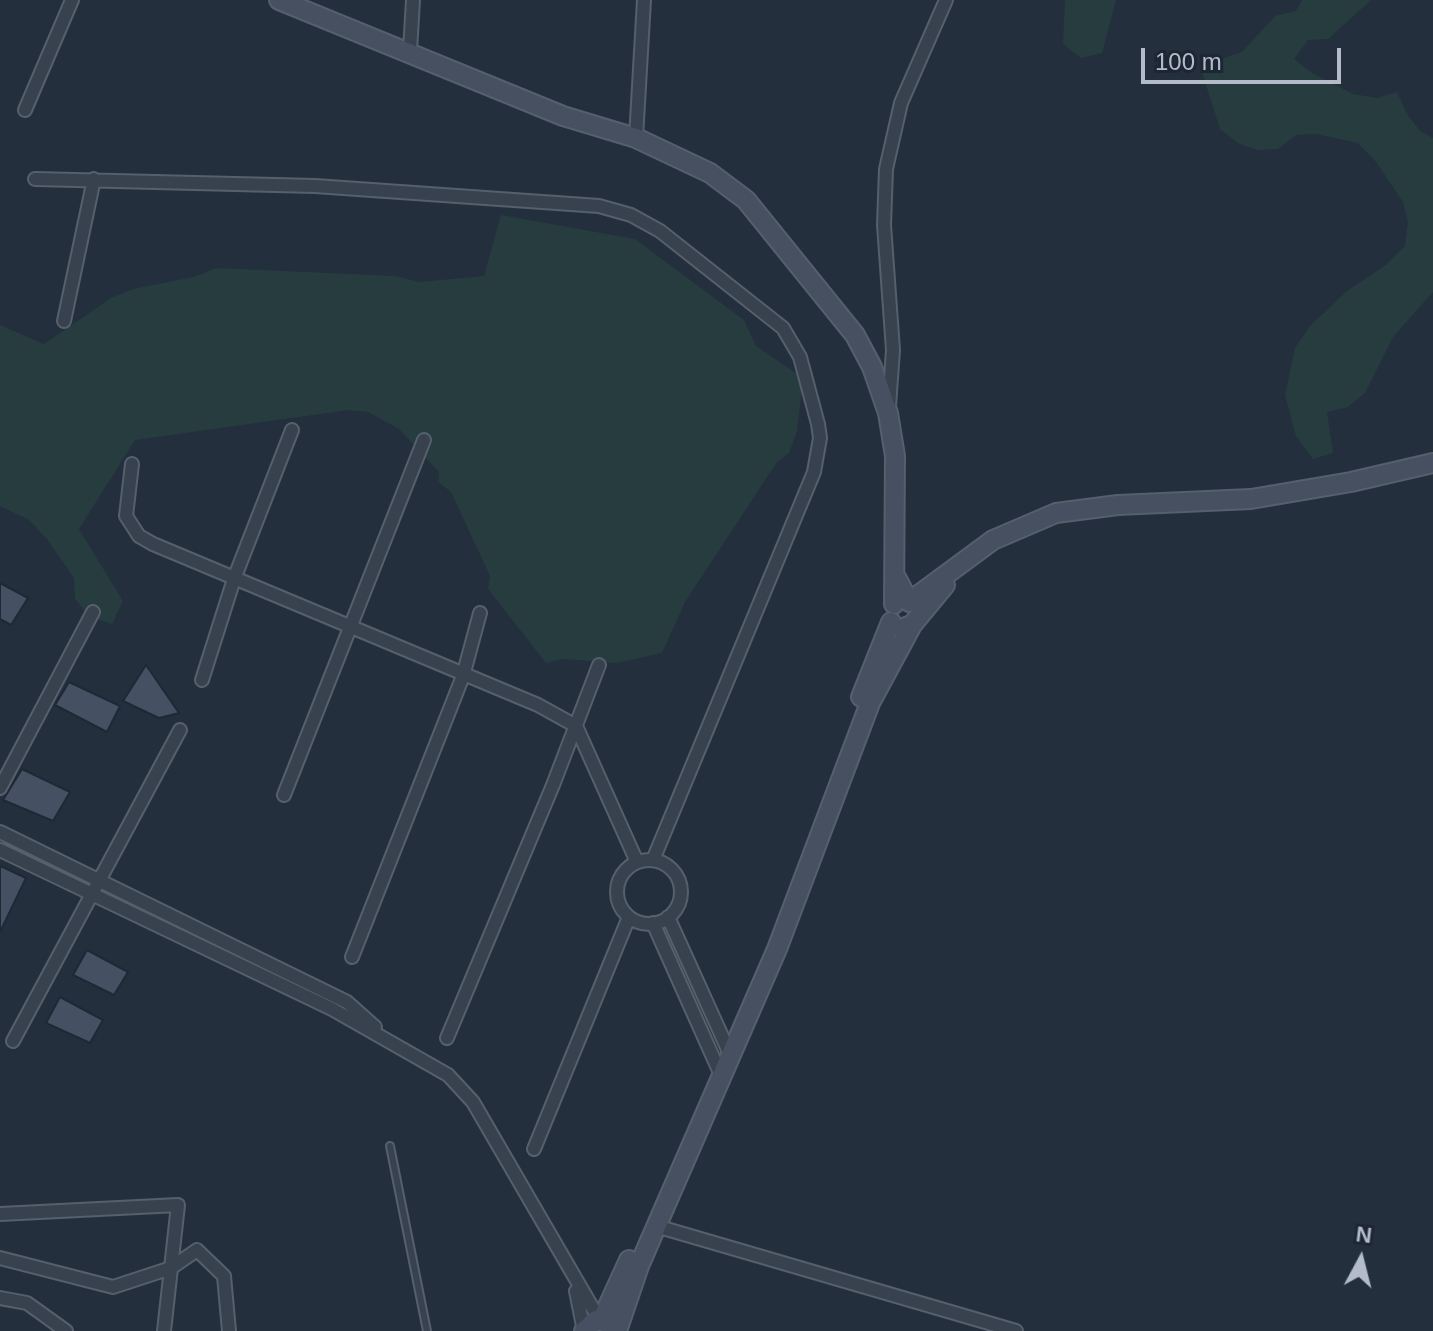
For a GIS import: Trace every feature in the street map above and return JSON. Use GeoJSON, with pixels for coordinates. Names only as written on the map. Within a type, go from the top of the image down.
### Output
{"type":"FeatureCollection","features":[{"type":"Feature","properties":{"kind":"street"},"geometry":{"type":"LineString","coordinates":[[25,110],[72,0]]}},
{"type":"Feature","properties":{"kind":"street"},"geometry":{"type":"LineString","coordinates":[[279,0],[563,116],[636,138],[710,173],[746,200],[855,335],[872,367],[888,413],[896,475],[897,579],[905,614]]}},
{"type":"Feature","properties":{"kind":"street"},"geometry":{"type":"LineString","coordinates":[[410,51],[413,0]]}},
{"type":"Feature","properties":{"kind":"street"},"geometry":{"type":"LineString","coordinates":[[636,138],[644,0]]}},
{"type":"Feature","properties":{"kind":"street"},"geometry":{"type":"LineString","coordinates":[[888,413],[893,350],[884,225],[886,169],[901,103],[946,0]]}},
{"type":"Feature","properties":{"kind":"street"},"geometry":{"type":"LineString","coordinates":[[35,179],[315,186],[599,206],[631,215],[660,231],[764,311],[788,335],[800,357],[818,424],[820,438],[814,472],[653,860]]}},
{"type":"Feature","properties":{"kind":"street"},"geometry":{"type":"LineString","coordinates":[[64,321],[94,179]]}},
{"type":"Feature","properties":{"kind":"street"},"geometry":{"type":"LineString","coordinates":[[202,680],[234,579],[292,430]]}},
{"type":"Feature","properties":{"kind":"street"},"geometry":{"type":"LineString","coordinates":[[284,795],[348,626],[424,440]]}},
{"type":"Feature","properties":{"kind":"street"},"geometry":{"type":"LineString","coordinates":[[600,1327],[656,1226],[759,966],[905,614],[993,540],[1069,511],[1251,499],[1351,482],[1433,463]]}},
{"type":"Feature","properties":{"kind":"street"},"geometry":{"type":"LineString","coordinates":[[132,464],[125,499],[126,516],[132,527],[153,544],[538,705],[576,726],[637,862]]}},
{"type":"Feature","properties":{"kind":"street"},"geometry":{"type":"LineString","coordinates":[[0,788],[93,612]]}},
{"type":"Feature","properties":{"kind":"street"},"geometry":{"type":"LineString","coordinates":[[352,957],[463,676],[480,613]]}},
{"type":"Feature","properties":{"kind":"street"},"geometry":{"type":"LineString","coordinates":[[447,1038],[599,665]]}},
{"type":"Feature","properties":{"kind":"street"},"geometry":{"type":"LineString","coordinates":[[13,1041],[180,730]]}},
{"type":"Feature","properties":{"kind":"street"},"geometry":{"type":"LineString","coordinates":[[0,832],[347,1002],[389,1040]]}},
{"type":"Feature","properties":{"kind":"street"},"geometry":{"type":"LineString","coordinates":[[0,850],[90,896],[264,976],[436,1066],[463,1088],[600,1327]]}},
{"type":"Feature","properties":{"kind":"street"},"geometry":{"type":"LineString","coordinates":[[653,860],[674,872],[681,887],[679,904],[668,917],[653,923],[629,917],[619,904],[617,887],[623,872],[637,862],[653,860]]}},
{"type":"Feature","properties":{"kind":"street"},"geometry":{"type":"LineString","coordinates":[[153,925],[161,911]]}},
{"type":"Feature","properties":{"kind":"street"},"geometry":{"type":"LineString","coordinates":[[534,1149],[629,917]]}},
{"type":"Feature","properties":{"kind":"street"},"geometry":{"type":"LineString","coordinates":[[600,1327],[722,1057],[686,954],[668,917]]}},
{"type":"Feature","properties":{"kind":"street"},"geometry":{"type":"LineString","coordinates":[[653,923],[722,1057]]}},
{"type":"Feature","properties":{"kind":"street"},"geometry":{"type":"LineString","coordinates":[[184,939],[191,925]]}},
{"type":"Feature","properties":{"kind":"street"},"geometry":{"type":"LineString","coordinates":[[672,959],[686,954]]}},
{"type":"Feature","properties":{"kind":"street"},"geometry":{"type":"LineString","coordinates":[[264,976],[270,963]]}},
{"type":"Feature","properties":{"kind":"street"},"geometry":{"type":"LineString","coordinates":[[0,1214],[178,1205],[164,1331]]}},
{"type":"Feature","properties":{"kind":"street"},"geometry":{"type":"LineString","coordinates":[[656,1226],[1016,1331]]}},
{"type":"Feature","properties":{"kind":"street"},"geometry":{"type":"LineString","coordinates":[[0,1258],[113,1287],[171,1268],[197,1250],[224,1276],[229,1331]]}},
{"type":"Feature","properties":{"kind":"street"},"geometry":{"type":"LineString","coordinates":[[575,1284],[600,1327]]}},
{"type":"Feature","properties":{"kind":"street"},"geometry":{"type":"LineString","coordinates":[[0,1298],[27,1303],[66,1331]]}},
{"type":"Feature","properties":{"kind":"lane"},"geometry":{"type":"LineString","coordinates":[[390,1146],[427,1331]]}},
{"type":"Feature","properties":{"kind":"green space"},"geometry":{"type":"Polygon","coordinates":[[[1065,0],[1116,0],[1102,53],[1081,58],[1063,44],[1065,0]]]}},
{"type":"Feature","properties":{"kind":"green space"},"geometry":{"type":"Polygon","coordinates":[[[1302,0],[1371,0],[1328,39],[1308,40],[1294,59],[1312,73],[1353,94],[1377,98],[1397,92],[1407,114],[1420,131],[1433,138],[1433,292],[1393,337],[1365,393],[1348,407],[1327,412],[1333,453],[1313,459],[1296,436],[1285,395],[1295,348],[1310,326],[1347,291],[1387,264],[1405,246],[1408,222],[1403,202],[1376,162],[1358,143],[1316,134],[1296,135],[1278,149],[1257,150],[1238,143],[1220,129],[1200,66],[1242,52],[1275,16],[1296,11],[1302,0]]]}},
{"type":"Feature","properties":{"kind":"green space"},"geometry":{"type":"Polygon","coordinates":[[[501,215],[635,239],[744,320],[756,346],[803,378],[797,432],[789,453],[777,462],[685,602],[662,653],[617,663],[562,659],[546,663],[488,589],[490,576],[451,492],[438,482],[439,472],[399,429],[368,412],[349,410],[135,440],[79,529],[123,601],[112,624],[89,616],[75,599],[74,578],[47,539],[29,520],[0,506],[0,325],[44,344],[111,298],[133,289],[194,277],[216,268],[395,276],[420,282],[484,276],[501,215]]]}},
{"type":"Feature","properties":{"kind":"building"},"geometry":{"type":"Polygon","coordinates":[[[0,583],[28,598],[11,625],[0,619],[0,583]]]}},
{"type":"Feature","properties":{"kind":"building"},"geometry":{"type":"Polygon","coordinates":[[[146,665],[179,713],[159,718],[123,701],[146,665]]]}},
{"type":"Feature","properties":{"kind":"building"},"geometry":{"type":"Polygon","coordinates":[[[69,682],[120,706],[107,732],[55,705],[69,682]]]}},
{"type":"Feature","properties":{"kind":"building"},"geometry":{"type":"Polygon","coordinates":[[[22,769],[70,792],[53,821],[3,800],[22,769]]]}},
{"type":"Feature","properties":{"kind":"building"},"geometry":{"type":"Polygon","coordinates":[[[0,866],[26,878],[0,932],[0,866]]]}},
{"type":"Feature","properties":{"kind":"building"},"geometry":{"type":"Polygon","coordinates":[[[87,950],[128,972],[114,995],[73,975],[87,950]]]}},
{"type":"Feature","properties":{"kind":"building"},"geometry":{"type":"Polygon","coordinates":[[[60,997],[103,1020],[90,1043],[46,1023],[60,997]]]}}]}
